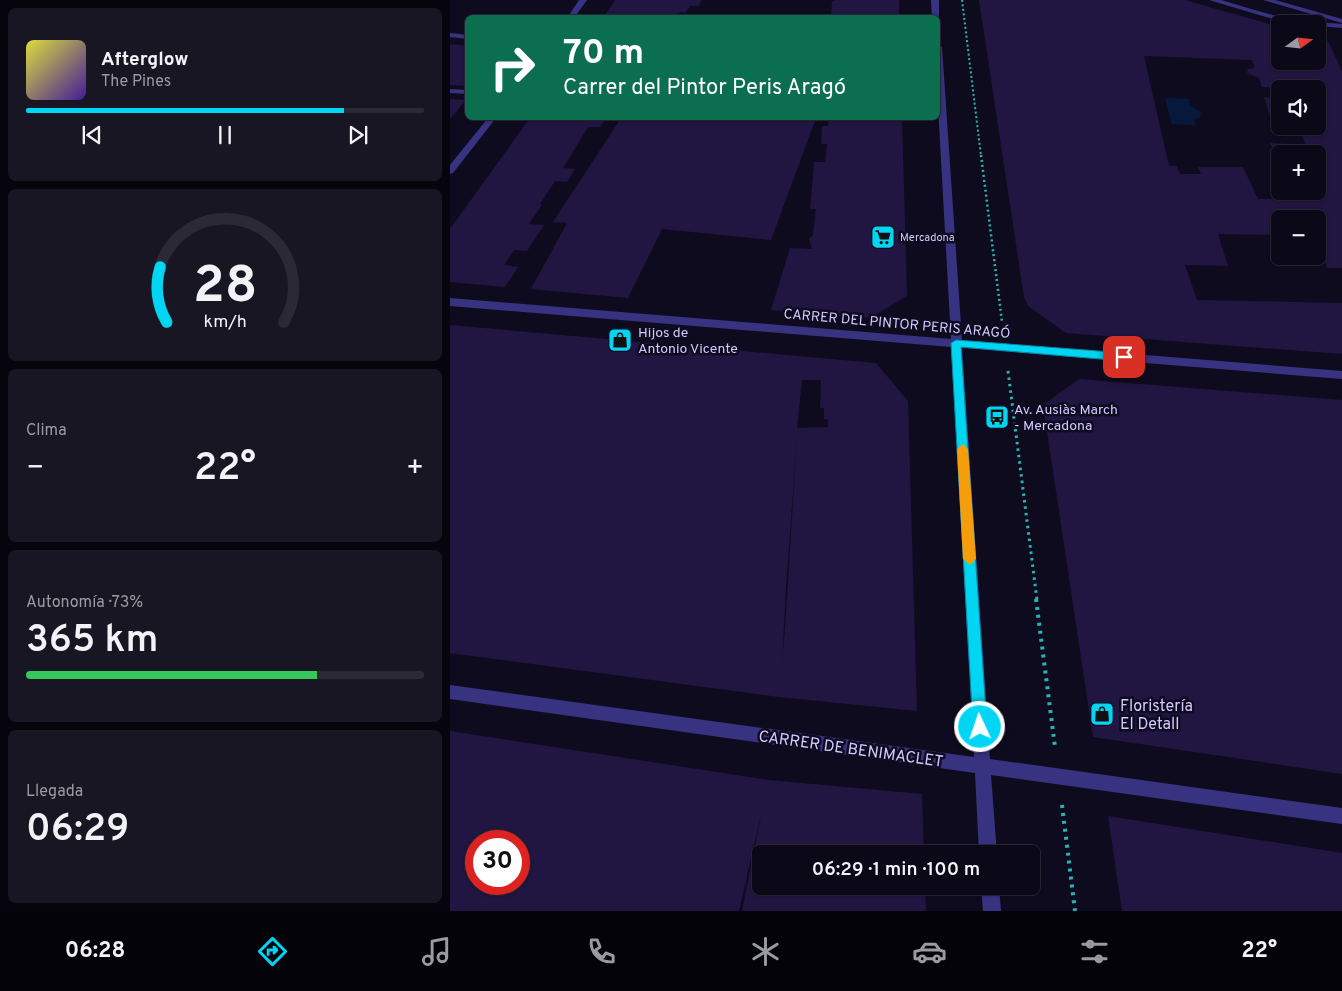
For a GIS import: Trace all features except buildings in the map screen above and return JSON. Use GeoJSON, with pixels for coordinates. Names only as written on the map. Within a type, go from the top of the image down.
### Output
{"type":"FeatureCollection","features":[{"type":"Feature","properties":{"kind":"street"},"geometry":{"type":"LineString","coordinates":[[572,15],[583,0]]}},
{"type":"Feature","properties":{"kind":"street"},"geometry":{"type":"LineString","coordinates":[[935,0],[936,15]]}},
{"type":"Feature","properties":{"kind":"street"},"geometry":{"type":"LineString","coordinates":[[1213,0],[1271,16]]}},
{"type":"Feature","properties":{"kind":"street"},"geometry":{"type":"LineString","coordinates":[[1267,0],[1342,21]]}},
{"type":"Feature","properties":{"kind":"street"},"geometry":{"type":"LineString","coordinates":[[1326,25],[1342,26]]}},
{"type":"Feature","properties":{"kind":"street"},"geometry":{"type":"LineString","coordinates":[[450,36],[465,36]]}},
{"type":"Feature","properties":{"kind":"street"},"geometry":{"type":"LineString","coordinates":[[940,80],[987,845]]}},
{"type":"Feature","properties":{"kind":"street"},"geometry":{"type":"LineString","coordinates":[[450,91],[465,92]]}},
{"type":"Feature","properties":{"kind":"street"},"geometry":{"type":"LineString","coordinates":[[450,171],[490,120]]}},
{"type":"Feature","properties":{"kind":"street"},"geometry":{"type":"LineString","coordinates":[[450,154],[463,155]]}},
{"type":"Feature","properties":{"kind":"street","name":"CARRER DEL PINTOR PERIS ARAGÓ"},"geometry":{"type":"LineString","coordinates":[[450,302],[1342,375]]}},
{"type":"Feature","properties":{"kind":"street","name":"CARRER DE BENIMACLET"},"geometry":{"type":"LineString","coordinates":[[450,692],[1342,816]]}},
{"type":"Feature","properties":{"kind":"street"},"geometry":{"type":"LineString","coordinates":[[991,895],[992,911]]}},
{"type":"Feature","properties":{"kind":"path"},"geometry":{"type":"LineString","coordinates":[[962,0],[1003,331]]}},
{"type":"Feature","properties":{"kind":"path"},"geometry":{"type":"LineString","coordinates":[[1007,367],[1054,742]]}},
{"type":"Feature","properties":{"kind":"path"},"geometry":{"type":"LineString","coordinates":[[1061,801],[1075,911]]}},
{"type":"Feature","properties":{"kind":"water"},"geometry":{"type":"Polygon","coordinates":[[[1165,98],[1188,99],[1190,105],[1201,112],[1200,117],[1194,120],[1196,125],[1172,124],[1165,98]]]}},
{"type":"Feature","properties":{"kind":"slow traffic"},"geometry":{"type":"LineString","coordinates":[[963,449],[970,559]]}},
{"type":"Feature","properties":{"kind":"place","name":"Mercadona"},"geometry":{"type":"Point","coordinates":[883,237]}},
{"type":"Feature","properties":{"kind":"place","name":"Hijos de Antonio Vicente"},"geometry":{"type":"Point","coordinates":[620,340]}},
{"type":"Feature","properties":{"kind":"place","name":"Av. Ausiàs March - Mercadona"},"geometry":{"type":"Point","coordinates":[997,417]}},
{"type":"Feature","properties":{"kind":"place","name":"Floristería El Detall"},"geometry":{"type":"Point","coordinates":[1102,714]}},
{"type":"Feature","properties":{"kind":"route"},"geometry":{"type":"LineString","coordinates":[[980,727],[956,343],[1124,357]]}}]}
